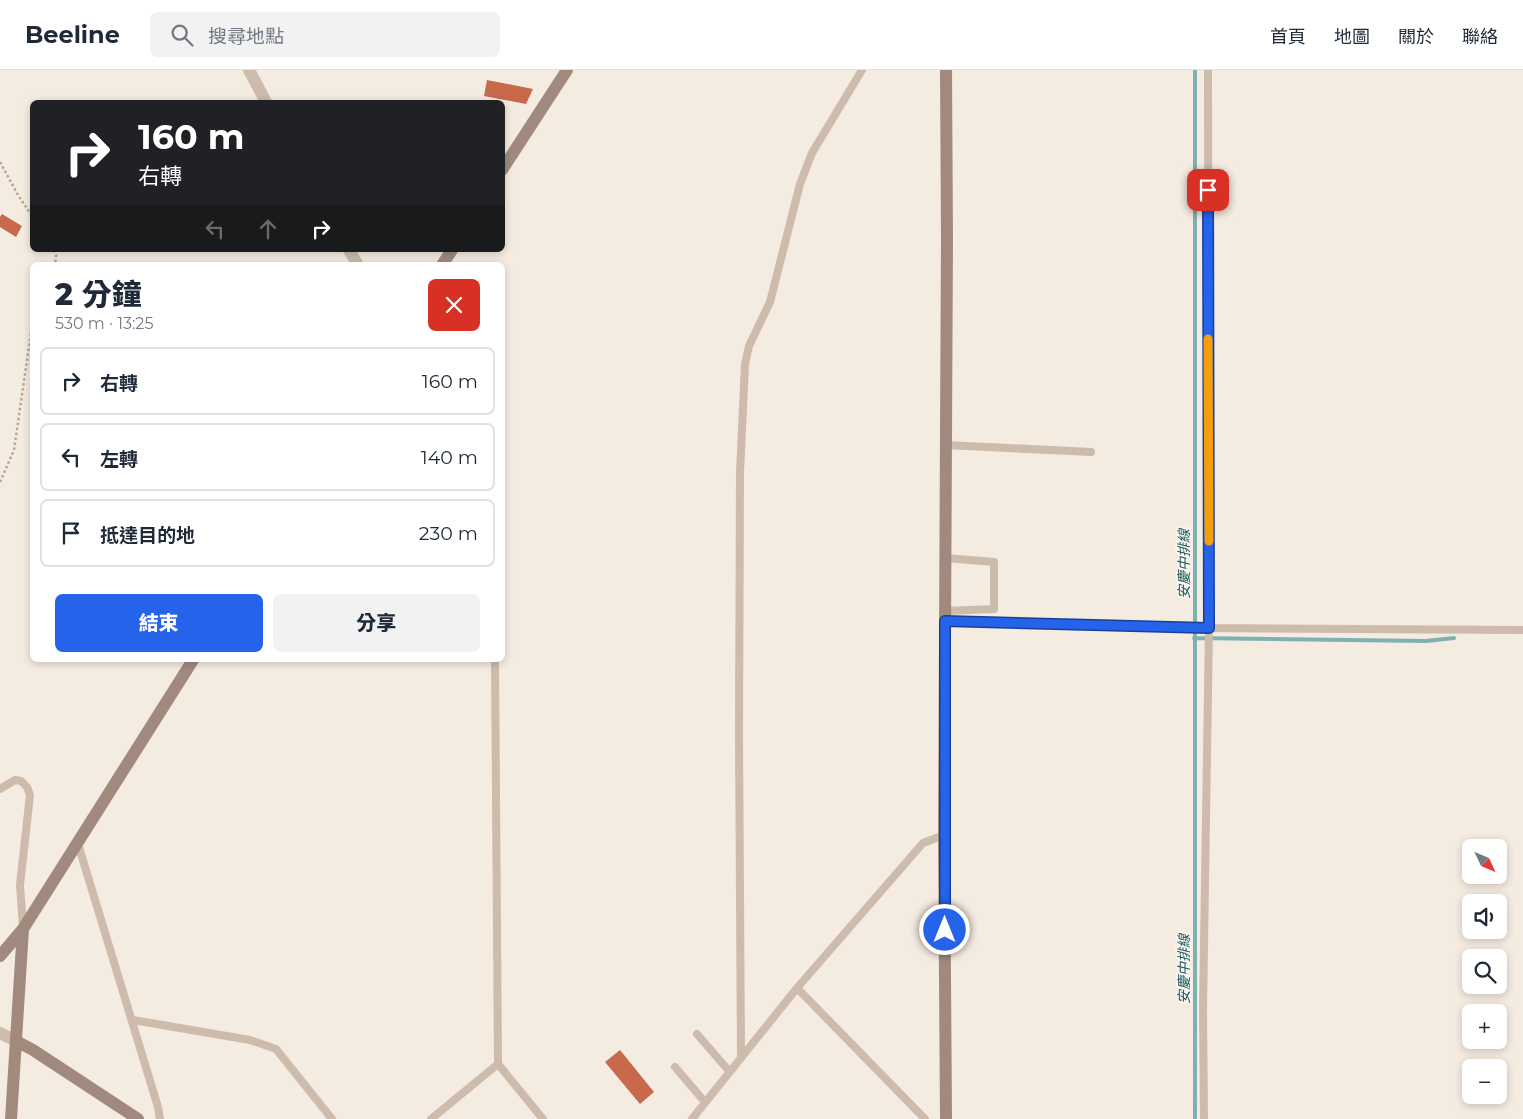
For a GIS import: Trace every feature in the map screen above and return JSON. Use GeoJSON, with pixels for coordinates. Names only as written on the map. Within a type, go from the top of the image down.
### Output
{"type":"FeatureCollection","features":[{"type":"Feature","properties":{"kind":"main road"},"geometry":{"type":"LineString","coordinates":[[505,165],[567,70]]}},
{"type":"Feature","properties":{"kind":"main road"},"geometry":{"type":"LineString","coordinates":[[946,70],[944,835],[946,1119]]}},
{"type":"Feature","properties":{"kind":"main road"},"geometry":{"type":"LineString","coordinates":[[0,956],[23,929],[192,662]]}},
{"type":"Feature","properties":{"kind":"main road"},"geometry":{"type":"LineString","coordinates":[[11,1119],[23,929]]}},
{"type":"Feature","properties":{"kind":"main road"},"geometry":{"type":"LineString","coordinates":[[16,1041],[33,1050],[138,1119]]}},
{"type":"Feature","properties":{"kind":"street"},"geometry":{"type":"LineString","coordinates":[[249,70],[265,100]]}},
{"type":"Feature","properties":{"kind":"street"},"geometry":{"type":"LineString","coordinates":[[0,1033],[16,1041]]}},
{"type":"Feature","properties":{"kind":"lane"},"geometry":{"type":"LineString","coordinates":[[741,1057],[740,512],[745,364],[749,346],[770,302],[800,184],[806,168],[812,153],[862,70]]}},
{"type":"Feature","properties":{"kind":"lane"},"geometry":{"type":"LineString","coordinates":[[1204,1119],[1208,70]]}},
{"type":"Feature","properties":{"kind":"lane"},"geometry":{"type":"LineString","coordinates":[[946,445],[1091,452]]}},
{"type":"Feature","properties":{"kind":"lane"},"geometry":{"type":"LineString","coordinates":[[945,616],[994,608],[994,562],[946,558]]}},
{"type":"Feature","properties":{"kind":"lane"},"geometry":{"type":"LineString","coordinates":[[945,616],[1205,628],[1523,630]]}},
{"type":"Feature","properties":{"kind":"lane"},"geometry":{"type":"LineString","coordinates":[[495,662],[498,1064],[544,1119]]}},
{"type":"Feature","properties":{"kind":"lane"},"geometry":{"type":"LineString","coordinates":[[0,789],[14,780],[21,781],[27,787],[30,795],[20,885],[23,929]]}},
{"type":"Feature","properties":{"kind":"lane"},"geometry":{"type":"LineString","coordinates":[[692,1119],[797,988],[923,843],[944,835]]}},
{"type":"Feature","properties":{"kind":"lane"},"geometry":{"type":"LineString","coordinates":[[78,844],[133,1020],[160,1119]]}},
{"type":"Feature","properties":{"kind":"lane"},"geometry":{"type":"LineString","coordinates":[[797,988],[925,1119]]}},
{"type":"Feature","properties":{"kind":"lane"},"geometry":{"type":"LineString","coordinates":[[133,1020],[250,1040],[276,1049],[332,1119]]}},
{"type":"Feature","properties":{"kind":"lane"},"geometry":{"type":"LineString","coordinates":[[697,1034],[729,1071]]}},
{"type":"Feature","properties":{"kind":"lane"},"geometry":{"type":"LineString","coordinates":[[431,1119],[498,1064]]}},
{"type":"Feature","properties":{"kind":"lane"},"geometry":{"type":"LineString","coordinates":[[674,1067],[705,1102]]}},
{"type":"Feature","properties":{"kind":"path"},"geometry":{"type":"LineString","coordinates":[[0,162],[30,213]]}},
{"type":"Feature","properties":{"kind":"path"},"geometry":{"type":"LineString","coordinates":[[0,482],[14,450],[30,340]]}},
{"type":"Feature","properties":{"kind":"building"},"geometry":{"type":"Polygon","coordinates":[[[487,80],[533,89],[526,104],[484,96],[487,80]]]}},
{"type":"Feature","properties":{"kind":"building"},"geometry":{"type":"Polygon","coordinates":[[[2,214],[22,226],[16,237],[0,227],[0,217],[2,214]]]}},
{"type":"Feature","properties":{"kind":"building"},"geometry":{"type":"Polygon","coordinates":[[[620,1050],[654,1092],[640,1104],[605,1062],[620,1050]]]}},
{"type":"Feature","properties":{"kind":"waterway","name":"安慶中排線"},"geometry":{"type":"LineString","coordinates":[[1195,70],[1195,1119]]}},
{"type":"Feature","properties":{"kind":"waterway"},"geometry":{"type":"LineString","coordinates":[[1194,638],[1426,641],[1454,638]]}},
{"type":"Feature","properties":{"kind":"slow traffic"},"geometry":{"type":"LineString","coordinates":[[1208,339],[1209,541]]}},
{"type":"Feature","properties":{"kind":"route"},"geometry":{"type":"LineString","coordinates":[[945,930],[945,621],[1209,628],[1208,190]]}}]}
